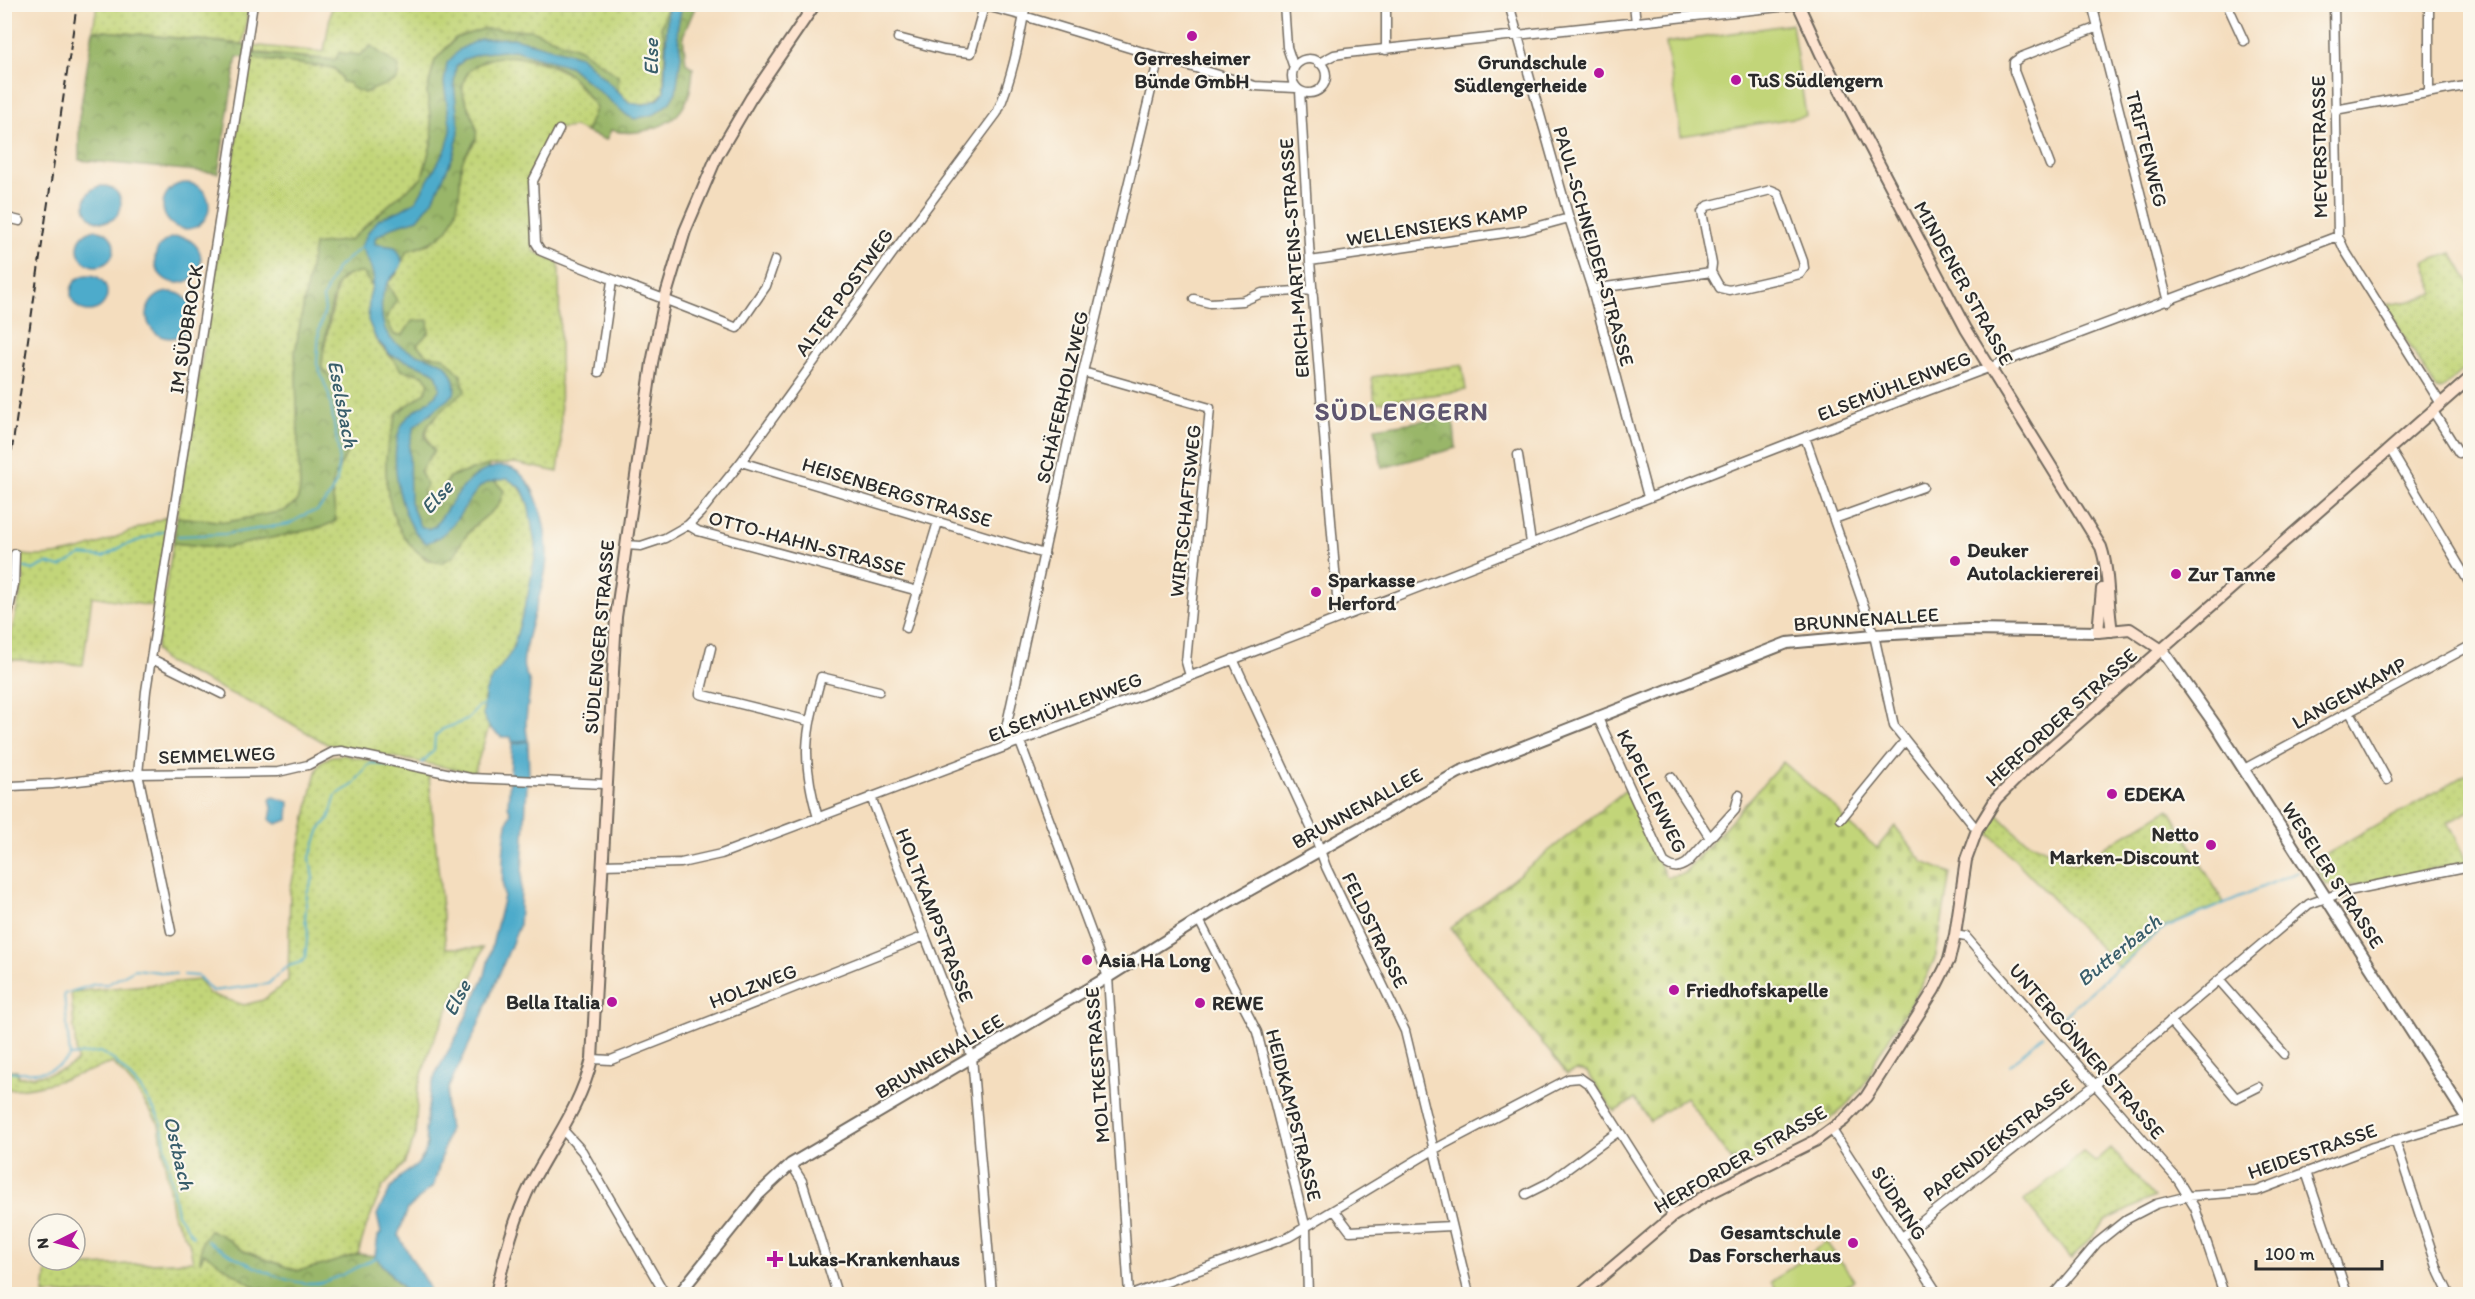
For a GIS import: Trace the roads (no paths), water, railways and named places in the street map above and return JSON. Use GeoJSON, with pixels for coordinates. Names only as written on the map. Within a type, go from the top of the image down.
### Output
{"type":"FeatureCollection","features":[{"type":"Feature","properties":{"kind":"main road","name":"SÜDLENGER STRASSE"},"geometry":{"type":"LineString","coordinates":[[496,1294],[506,1251],[526,1197],[583,1090],[592,1059],[605,784],[616,617],[652,363],[665,298],[688,222],[717,156],[751,98],[815,4]]}},
{"type":"Feature","properties":{"kind":"main road","name":"MINDENER STRASSE"},"geometry":{"type":"LineString","coordinates":[[1801,5],[1832,75],[1989,368],[2102,547],[2107,572],[2108,611],[2112,631]]}},
{"type":"Feature","properties":{"kind":"main road","name":"HERFORDER STRASSE"},"geometry":{"type":"LineString","coordinates":[[1582,1294],[1654,1229],[1673,1216],[1708,1194],[1800,1149],[1832,1130],[1853,1111],[1878,1080],[1934,990],[1949,960],[1965,866],[1977,830],[1996,799],[2009,785],[2470,378]]}},
{"type":"Feature","properties":{"kind":"main road","name":"MINDENER STRASSE"},"geometry":{"type":"LineString","coordinates":[[2098,632],[2102,591],[2107,572]]}},
{"type":"Feature","properties":{"kind":"main road","name":"BRUNNENALLEE"},"geometry":{"type":"LineString","coordinates":[[2098,632],[2130,629],[2162,650]]}},
{"type":"Feature","properties":{"kind":"street","name":"IM SÜDBROCK"},"geometry":{"type":"LineString","coordinates":[[171,931],[138,774],[152,658],[253,4]]}},
{"type":"Feature","properties":{"kind":"street","name":"ALTER POSTWEG"},"geometry":{"type":"LineString","coordinates":[[626,545],[649,544],[688,525],[741,462],[997,113],[1018,47],[1026,4]]}},
{"type":"Feature","properties":{"kind":"street"},"geometry":{"type":"LineString","coordinates":[[1284,4],[1286,39],[1293,70],[1292,81],[1301,91]]}},
{"type":"Feature","properties":{"kind":"street"},"geometry":{"type":"LineString","coordinates":[[1386,4],[1386,50]]}},
{"type":"Feature","properties":{"kind":"street","name":"PAUL-SCHNEIDER-STRASSE"},"geometry":{"type":"LineString","coordinates":[[1509,4],[1569,218],[1592,289],[1648,497]]}},
{"type":"Feature","properties":{"kind":"street"},"geometry":{"type":"LineString","coordinates":[[1634,4],[1636,23]]}},
{"type":"Feature","properties":{"kind":"street","name":"TRIFTENWEG"},"geometry":{"type":"LineString","coordinates":[[2092,4],[2168,302]]}},
{"type":"Feature","properties":{"kind":"street"},"geometry":{"type":"LineString","coordinates":[[2227,4],[2244,41]]}},
{"type":"Feature","properties":{"kind":"street","name":"MEYERSTRASSE"},"geometry":{"type":"LineString","coordinates":[[2334,4],[2336,225],[2338,236],[2437,407],[2459,453],[2470,446]]}},
{"type":"Feature","properties":{"kind":"street"},"geometry":{"type":"LineString","coordinates":[[2429,4],[2429,92]]}},
{"type":"Feature","properties":{"kind":"street"},"geometry":{"type":"LineString","coordinates":[[898,38],[944,50],[971,53],[981,5],[1255,86],[1301,91],[1319,90],[1325,81],[1325,70],[1311,59],[1302,60],[1275,88]]}},
{"type":"Feature","properties":{"kind":"street"},"geometry":{"type":"LineString","coordinates":[[1319,63],[1334,55],[1347,53],[1801,5]]}},
{"type":"Feature","properties":{"kind":"street"},"geometry":{"type":"LineString","coordinates":[[2050,165],[2014,71],[2014,62],[2021,57],[2098,27]]}},
{"type":"Feature","properties":{"kind":"street"},"geometry":{"type":"LineString","coordinates":[[1286,39],[1290,48],[1302,60]]}},
{"type":"Feature","properties":{"kind":"street"},"geometry":{"type":"LineString","coordinates":[[1325,70],[1336,59],[1347,53]]}},
{"type":"Feature","properties":{"kind":"street","name":"SCHÄFERHOLZWEG"},"geometry":{"type":"LineString","coordinates":[[1010,746],[1006,728],[1083,372],[1159,57]]}},
{"type":"Feature","properties":{"kind":"street"},"geometry":{"type":"LineString","coordinates":[[2335,110],[2470,85]]}},
{"type":"Feature","properties":{"kind":"street","name":"ERICH-MARTENS-STRASSE"},"geometry":{"type":"LineString","coordinates":[[1301,91],[1300,111],[1310,261],[1337,597],[1341,618]]}},
{"type":"Feature","properties":{"kind":"street"},"geometry":{"type":"LineString","coordinates":[[560,130],[533,180],[536,243],[541,251],[612,281],[665,298],[737,328],[766,286],[775,260]]}},
{"type":"Feature","properties":{"kind":"street"},"geometry":{"type":"LineString","coordinates":[[1771,190],[1778,193],[1803,261],[1804,268],[1800,274],[1729,290],[1720,288],[1711,272],[1712,264],[1702,212],[1707,206],[1771,190]]}},
{"type":"Feature","properties":{"kind":"street"},"geometry":{"type":"LineString","coordinates":[[5,218],[20,221]]}},
{"type":"Feature","properties":{"kind":"street","name":"WELLENSIEKS KAMP"},"geometry":{"type":"LineString","coordinates":[[1310,261],[1525,230],[1569,218]]}},
{"type":"Feature","properties":{"kind":"street","name":"ELSEMÜHLENWEG"},"geometry":{"type":"LineString","coordinates":[[602,866],[681,863],[702,859],[818,818],[1341,618],[1648,497],[2338,236]]}},
{"type":"Feature","properties":{"kind":"street"},"geometry":{"type":"LineString","coordinates":[[1592,289],[1711,272]]}},
{"type":"Feature","properties":{"kind":"street"},"geometry":{"type":"LineString","coordinates":[[599,372],[612,281]]}},
{"type":"Feature","properties":{"kind":"street"},"geometry":{"type":"LineString","coordinates":[[1194,299],[1210,303],[1243,301],[1262,293],[1313,290]]}},
{"type":"Feature","properties":{"kind":"street","name":"WIRTSCHAFTSWEG"},"geometry":{"type":"LineString","coordinates":[[1083,372],[1210,408],[1186,662],[1190,676]]}},
{"type":"Feature","properties":{"kind":"street"},"geometry":{"type":"LineString","coordinates":[[1805,437],[1874,635],[1894,726],[1904,742],[1977,830]]}},
{"type":"Feature","properties":{"kind":"street"},"geometry":{"type":"LineString","coordinates":[[2391,448],[2470,584]]}},
{"type":"Feature","properties":{"kind":"street"},"geometry":{"type":"LineString","coordinates":[[1518,455],[1531,543]]}},
{"type":"Feature","properties":{"kind":"street","name":"HEISENBERGSTRASSE"},"geometry":{"type":"LineString","coordinates":[[741,462],[1044,554]]}},
{"type":"Feature","properties":{"kind":"street"},"geometry":{"type":"LineString","coordinates":[[1834,519],[1923,487]]}},
{"type":"Feature","properties":{"kind":"street","name":"OTTO-HAHN-STRASSE"},"geometry":{"type":"LineString","coordinates":[[906,628],[938,522]]}},
{"type":"Feature","properties":{"kind":"street","name":"OTTO-HAHN-STRASSE"},"geometry":{"type":"LineString","coordinates":[[688,525],[698,531],[918,591]]}},
{"type":"Feature","properties":{"kind":"street"},"geometry":{"type":"LineString","coordinates":[[4,634],[14,584],[15,554]]}},
{"type":"Feature","properties":{"kind":"street","name":"BRUNNENALLEE"},"geometry":{"type":"LineString","coordinates":[[679,1294],[759,1194],[791,1164],[1108,977],[1198,920],[1459,772],[1787,643],[1969,630],[2098,632]]}},
{"type":"Feature","properties":{"kind":"street","name":"LANGENKAMP"},"geometry":{"type":"LineString","coordinates":[[2244,769],[2470,646]]}},
{"type":"Feature","properties":{"kind":"street"},"geometry":{"type":"LineString","coordinates":[[711,648],[700,694],[809,721]]}},
{"type":"Feature","properties":{"kind":"street","name":"WESELER STRASSE"},"geometry":{"type":"LineString","coordinates":[[2162,650],[2201,703],[2470,1120]]}},
{"type":"Feature","properties":{"kind":"street"},"geometry":{"type":"LineString","coordinates":[[152,658],[222,694]]}},
{"type":"Feature","properties":{"kind":"street","name":"FELDSTRASSE"},"geometry":{"type":"LineString","coordinates":[[1233,659],[1405,1031],[1469,1294]]}},
{"type":"Feature","properties":{"kind":"street"},"geometry":{"type":"LineString","coordinates":[[818,818],[809,785],[805,753],[809,721],[821,677],[879,691]]}},
{"type":"Feature","properties":{"kind":"street"},"geometry":{"type":"LineString","coordinates":[[2350,712],[2387,780]]}},
{"type":"Feature","properties":{"kind":"street","name":"KAPELLENWEG"},"geometry":{"type":"LineString","coordinates":[[1597,716],[1664,862],[1672,868],[1680,868],[1688,863],[1735,810],[1739,795]]}},
{"type":"Feature","properties":{"kind":"street","name":"MOLTKESTRASSE"},"geometry":{"type":"LineString","coordinates":[[1020,741],[1108,977],[1131,1294]]}},
{"type":"Feature","properties":{"kind":"street"},"geometry":{"type":"LineString","coordinates":[[1841,819],[1904,742]]}},
{"type":"Feature","properties":{"kind":"street","name":"SEMMELWEG"},"geometry":{"type":"LineString","coordinates":[[4,784],[12,786],[52,784],[138,774],[278,772],[308,765],[333,752],[342,751],[470,778],[605,784]]}},
{"type":"Feature","properties":{"kind":"street","name":"KAPELLENWEG"},"geometry":{"type":"LineString","coordinates":[[1671,777],[1710,838]]}},
{"type":"Feature","properties":{"kind":"street","name":"HOLTKAMPSTRASSE"},"geometry":{"type":"LineString","coordinates":[[871,797],[972,1057],[992,1294]]}},
{"type":"Feature","properties":{"kind":"street","name":"PAPENDIEKSTRASSE"},"geometry":{"type":"LineString","coordinates":[[1901,1238],[2096,1084],[2309,904],[2343,892],[2470,866]]}},
{"type":"Feature","properties":{"kind":"street","name":"HEIDKAMPSTRASSE"},"geometry":{"type":"LineString","coordinates":[[1198,920],[1257,1032],[1306,1229],[1308,1294]]}},
{"type":"Feature","properties":{"kind":"street","name":"UNTERGÖNNER STRASSE"},"geometry":{"type":"LineString","coordinates":[[1955,935],[1966,937],[2178,1180],[2189,1196],[2224,1294]]}},
{"type":"Feature","properties":{"kind":"street","name":"HOLZWEG"},"geometry":{"type":"LineString","coordinates":[[592,1059],[611,1059],[925,936]]}},
{"type":"Feature","properties":{"kind":"street"},"geometry":{"type":"LineString","coordinates":[[2219,980],[2284,1054]]}},
{"type":"Feature","properties":{"kind":"street"},"geometry":{"type":"LineString","coordinates":[[2170,1021],[2236,1098],[2258,1087]]}},
{"type":"Feature","properties":{"kind":"street"},"geometry":{"type":"LineString","coordinates":[[1131,1294],[1306,1229],[1435,1149],[1568,1079],[1580,1078],[1590,1085],[1673,1216]]}},
{"type":"Feature","properties":{"kind":"street","name":"HEIDESTRASSE"},"geometry":{"type":"LineString","coordinates":[[2054,1294],[2110,1231],[2156,1204],[2189,1196],[2257,1191],[2395,1140],[2470,1120]]}},
{"type":"Feature","properties":{"kind":"street"},"geometry":{"type":"LineString","coordinates":[[562,1129],[582,1151],[665,1294]]}},
{"type":"Feature","properties":{"kind":"street","name":"SÜDRING"},"geometry":{"type":"LineString","coordinates":[[1832,1130],[1938,1294]]}},
{"type":"Feature","properties":{"kind":"street"},"geometry":{"type":"LineString","coordinates":[[1526,1194],[1548,1183],[1619,1131]]}},
{"type":"Feature","properties":{"kind":"street"},"geometry":{"type":"LineString","coordinates":[[2395,1140],[2439,1273],[2449,1294]]}},
{"type":"Feature","properties":{"kind":"street"},"geometry":{"type":"LineString","coordinates":[[791,1164],[802,1181],[837,1294]]}},
{"type":"Feature","properties":{"kind":"street"},"geometry":{"type":"LineString","coordinates":[[2306,1172],[2347,1294]]}},
{"type":"Feature","properties":{"kind":"street"},"geometry":{"type":"LineString","coordinates":[[1335,1211],[1350,1231],[1452,1226]]}},
{"type":"Feature","properties":{"kind":"water"},"geometry":{"type":"Polygon","coordinates":[[[668,5],[682,5],[677,30],[681,55],[676,92],[670,102],[655,114],[635,119],[628,116],[569,66],[514,50],[483,53],[465,59],[456,67],[454,83],[459,132],[454,154],[433,200],[418,219],[392,227],[375,238],[375,244],[395,247],[402,260],[400,269],[389,281],[382,298],[382,317],[388,334],[403,348],[445,364],[455,386],[454,394],[414,427],[409,446],[410,502],[420,526],[428,529],[435,526],[455,497],[473,478],[498,467],[512,468],[524,477],[533,490],[544,524],[546,566],[523,661],[530,686],[526,719],[528,740],[512,742],[511,737],[501,737],[489,727],[483,715],[485,693],[489,683],[512,651],[528,595],[536,550],[528,503],[522,489],[508,479],[491,481],[474,493],[451,526],[436,539],[426,543],[416,534],[402,503],[398,484],[396,447],[399,431],[406,419],[433,397],[440,388],[437,376],[431,370],[391,355],[376,339],[368,320],[369,298],[374,279],[361,246],[379,219],[416,201],[446,149],[451,131],[444,83],[447,63],[460,49],[480,39],[513,38],[580,56],[630,103],[642,105],[659,99],[664,92],[668,5]]]}},
{"type":"Feature","properties":{"kind":"water"},"geometry":{"type":"Polygon","coordinates":[[[186,183],[202,190],[209,206],[202,222],[186,229],[170,222],[163,206],[170,190],[186,183]]]}},
{"type":"Feature","properties":{"kind":"water"},"geometry":{"type":"Polygon","coordinates":[[[103,186],[116,191],[121,204],[116,217],[103,222],[90,217],[85,204],[90,191],[103,186]]]}},
{"type":"Feature","properties":{"kind":"water"},"geometry":{"type":"Polygon","coordinates":[[[96,230],[109,235],[114,248],[109,261],[96,266],[83,261],[78,248],[83,235],[96,230]]]}},
{"type":"Feature","properties":{"kind":"water"},"geometry":{"type":"Polygon","coordinates":[[[178,237],[194,244],[201,260],[194,276],[178,283],[162,276],[155,260],[162,244],[178,237]]]}},
{"type":"Feature","properties":{"kind":"water"},"geometry":{"type":"Polygon","coordinates":[[[89,275],[102,280],[107,293],[102,306],[89,311],[76,306],[71,293],[76,280],[89,275]]]}},
{"type":"Feature","properties":{"kind":"water"},"geometry":{"type":"Polygon","coordinates":[[[170,292],[186,299],[193,315],[186,331],[170,338],[154,331],[147,315],[154,299],[170,292]]]}},
{"type":"Feature","properties":{"kind":"water"},"geometry":{"type":"Polygon","coordinates":[[[528,741],[529,777],[519,926],[477,1028],[448,1089],[446,1108],[449,1129],[434,1185],[408,1209],[398,1235],[428,1286],[430,1294],[408,1294],[375,1256],[378,1236],[381,1233],[377,1215],[391,1188],[400,1177],[417,1165],[424,1155],[427,1145],[425,1131],[430,1092],[436,1073],[459,1032],[485,975],[504,896],[503,854],[511,813],[508,806],[512,744],[528,741]]]}},
{"type":"Feature","properties":{"kind":"water"},"geometry":{"type":"Polygon","coordinates":[[[274,797],[289,802],[288,820],[276,824],[270,820],[272,808],[270,799],[274,797]]]}},
{"type":"Feature","properties":{"kind":"waterway","name":"Eselsbach"},"geometry":{"type":"LineString","coordinates":[[178,536],[225,534],[289,524],[308,513],[317,511],[329,497],[337,481],[339,453],[329,395],[317,364],[319,330],[325,310],[323,298],[336,269],[364,245]]}},
{"type":"Feature","properties":{"kind":"waterway","name":"Eselsbach"},"geometry":{"type":"LineString","coordinates":[[19,566],[33,570],[47,563],[60,567],[81,555],[103,557],[123,546],[165,531]]}},
{"type":"Feature","properties":{"kind":"waterway","name":"Eselsbach"},"geometry":{"type":"LineString","coordinates":[[4,564],[11,565]]}},
{"type":"Feature","properties":{"kind":"waterway"},"geometry":{"type":"LineString","coordinates":[[422,763],[434,750],[435,736],[443,729],[467,720],[478,707],[485,703]]}},
{"type":"Feature","properties":{"kind":"waterway"},"geometry":{"type":"LineString","coordinates":[[184,975],[198,976],[212,991],[268,984],[286,967],[301,962],[305,958],[308,931],[305,920],[307,893],[313,879],[310,857],[320,829],[329,819],[336,795],[353,785],[367,766],[372,763],[420,772]]}},
{"type":"Feature","properties":{"kind":"waterway","name":"Butterbach"},"geometry":{"type":"LineString","coordinates":[[2062,1017],[2161,930],[2298,872]]}},
{"type":"Feature","properties":{"kind":"waterway"},"geometry":{"type":"LineString","coordinates":[[70,1056],[64,994],[95,984],[108,984],[135,969],[176,974]]}},
{"type":"Feature","properties":{"kind":"waterway","name":"Butterbach"},"geometry":{"type":"LineString","coordinates":[[2010,1065],[2043,1035]]}},
{"type":"Feature","properties":{"kind":"waterway","name":"Ostbach"},"geometry":{"type":"LineString","coordinates":[[4,1071],[40,1072],[56,1067],[70,1056],[100,1052],[115,1061],[141,1089],[161,1121],[177,1214],[193,1236]]}},
{"type":"Feature","properties":{"kind":"waterway","name":"Ostbach"},"geometry":{"type":"LineString","coordinates":[[207,1241],[261,1270],[292,1281],[306,1283],[319,1283],[334,1278],[378,1257]]}},
{"type":"Feature","properties":{"kind":"railway"},"geometry":{"type":"LineString","coordinates":[[4,504],[77,4]]}},
{"type":"Feature","properties":{"kind":"place","name":"Gerresheimer Bünde GmbH"},"geometry":{"type":"Point","coordinates":[1192,36]}},
{"type":"Feature","properties":{"kind":"place","name":"Grundschule Südlengerheide"},"geometry":{"type":"Point","coordinates":[1599,73]}},
{"type":"Feature","properties":{"kind":"place","name":"TuS Südlengern"},"geometry":{"type":"Point","coordinates":[1736,80]}},
{"type":"Feature","properties":{"kind":"place","name":"Deuker Autolackiererei"},"geometry":{"type":"Point","coordinates":[1955,561]}},
{"type":"Feature","properties":{"kind":"place","name":"Zur Tanne"},"geometry":{"type":"Point","coordinates":[2176,574]}},
{"type":"Feature","properties":{"kind":"place","name":"Sparkasse Herford"},"geometry":{"type":"Point","coordinates":[1316,592]}},
{"type":"Feature","properties":{"kind":"place","name":"EDEKA"},"geometry":{"type":"Point","coordinates":[2112,794]}},
{"type":"Feature","properties":{"kind":"place","name":"Netto Marken-Discount"},"geometry":{"type":"Point","coordinates":[2211,845]}},
{"type":"Feature","properties":{"kind":"place","name":"Asia Ha Long"},"geometry":{"type":"Point","coordinates":[1087,960]}},
{"type":"Feature","properties":{"kind":"place","name":"Friedhofskapelle"},"geometry":{"type":"Point","coordinates":[1674,990]}},
{"type":"Feature","properties":{"kind":"place","name":"Bella Italia"},"geometry":{"type":"Point","coordinates":[612,1002]}},
{"type":"Feature","properties":{"kind":"place","name":"REWE"},"geometry":{"type":"Point","coordinates":[1200,1003]}},
{"type":"Feature","properties":{"kind":"place","name":"Gesamtschule Das Forscherhaus"},"geometry":{"type":"Point","coordinates":[1853,1243]}},
{"type":"Feature","properties":{"kind":"place","name":"Lukas-Krankenhaus"},"geometry":{"type":"Point","coordinates":[775,1259]}},
{"type":"Feature","properties":{"kind":"district","name":"SÜDLENGERN"},"geometry":{"type":"Point","coordinates":[1402,411]}},
{"type":"Feature","properties":{"kind":"water label","name":"Else"},"geometry":{"type":"Point","coordinates":[651,57]}},
{"type":"Feature","properties":{"kind":"water label","name":"Else"},"geometry":{"type":"Point","coordinates":[437,497]}},
{"type":"Feature","properties":{"kind":"water label","name":"Else"},"geometry":{"type":"Point","coordinates":[457,998]}}]}
